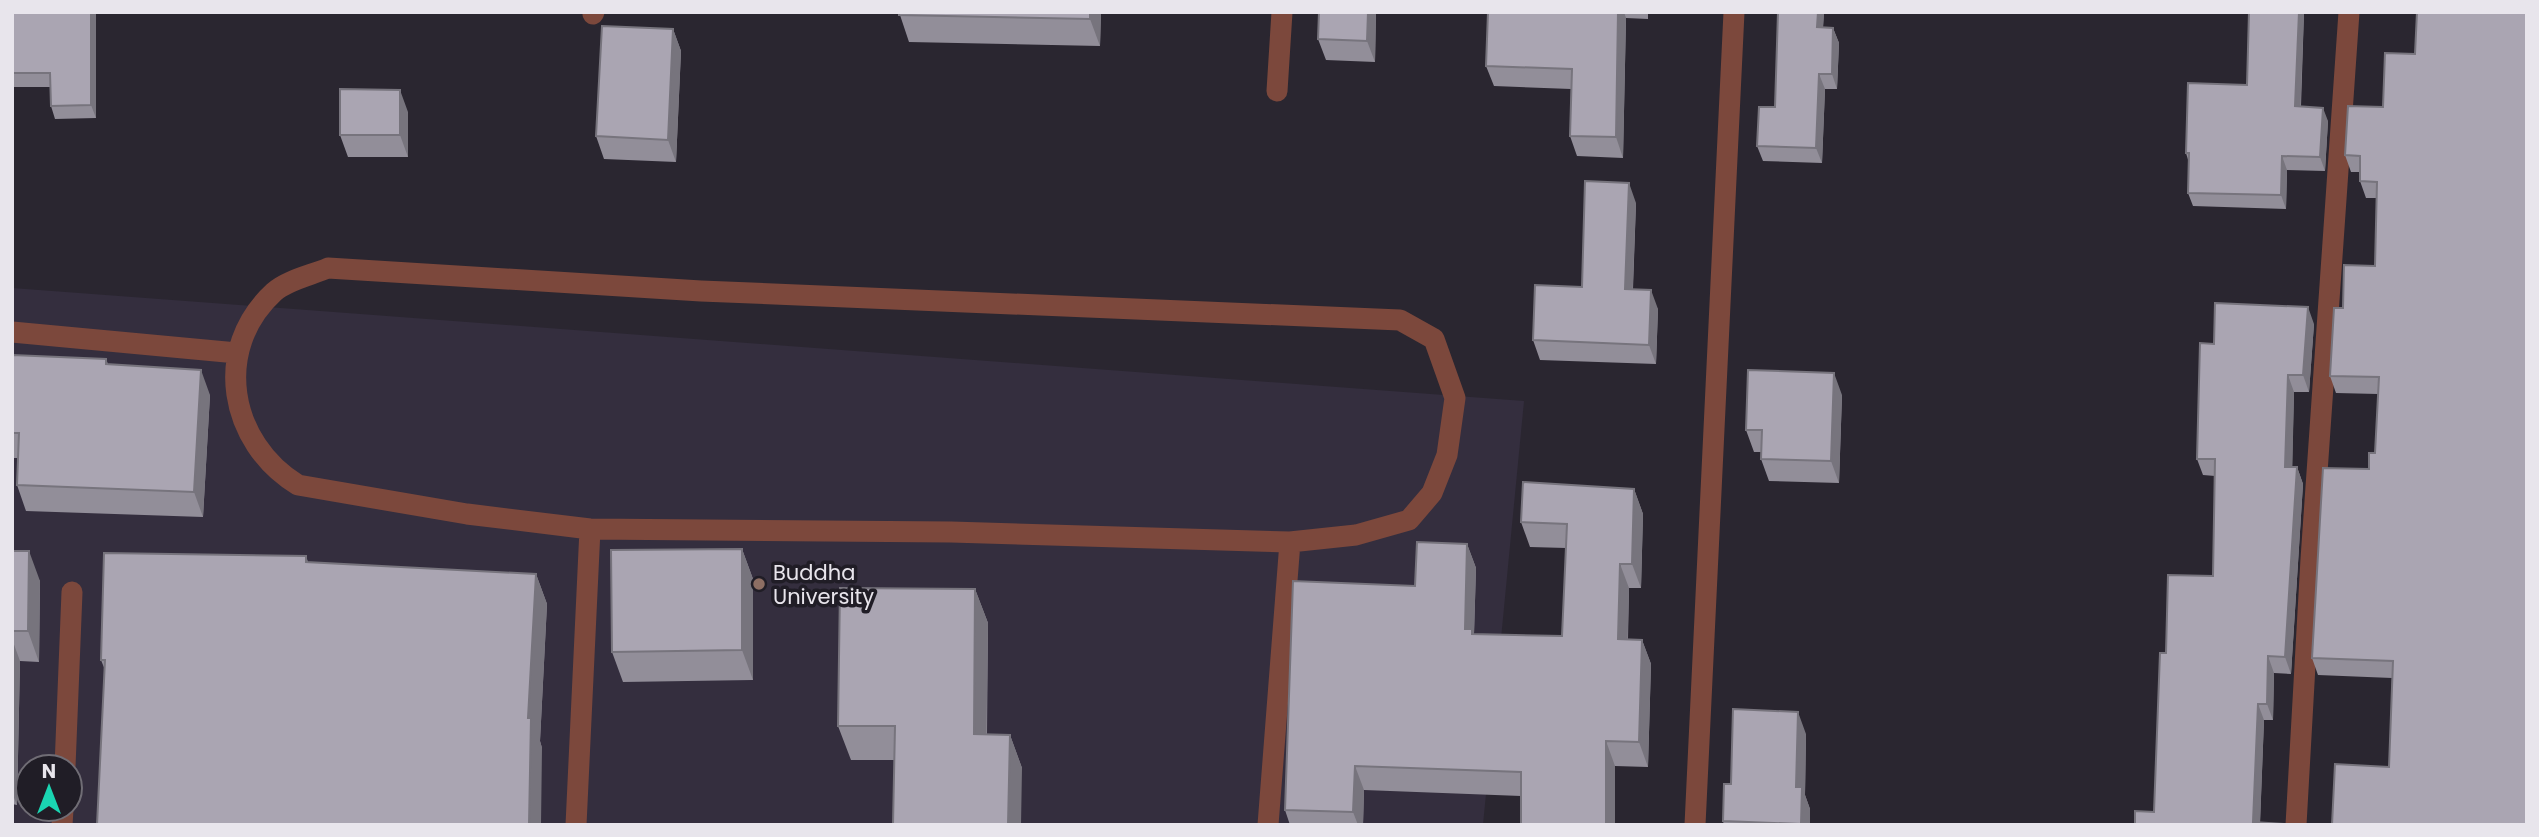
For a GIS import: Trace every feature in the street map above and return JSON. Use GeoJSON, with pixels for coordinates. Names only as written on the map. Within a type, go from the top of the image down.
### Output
{"type":"FeatureCollection","features":[{"type":"Feature","properties":{"kind":"street"},"geometry":{"type":"LineString","coordinates":[[1277,91],[1282,12]]}},
{"type":"Feature","properties":{"kind":"street"},"geometry":{"type":"LineString","coordinates":[[1695,825],[1734,12]]}},
{"type":"Feature","properties":{"kind":"street"},"geometry":{"type":"LineString","coordinates":[[2296,825],[2311,559],[2349,12]]}},
{"type":"Feature","properties":{"kind":"street"},"geometry":{"type":"LineString","coordinates":[[328,268],[701,291],[1401,320],[1434,338],[1455,398],[1447,455],[1432,493],[1409,520],[1356,535],[1290,542],[951,532],[590,530],[467,514],[298,485],[276,472],[259,454],[242,415],[234,379],[237,353],[250,318],[276,290],[328,268]]}},
{"type":"Feature","properties":{"kind":"street"},"geometry":{"type":"LineString","coordinates":[[12,332],[237,353]]}},
{"type":"Feature","properties":{"kind":"street"},"geometry":{"type":"LineString","coordinates":[[576,825],[590,530]]}},
{"type":"Feature","properties":{"kind":"street"},"geometry":{"type":"LineString","coordinates":[[1268,825],[1290,542]]}},
{"type":"Feature","properties":{"kind":"street"},"geometry":{"type":"LineString","coordinates":[[66,753],[72,592]]}},
{"type":"Feature","properties":{"kind":"shaded area","name":"Buddha University"},"geometry":{"type":"Polygon","coordinates":[[[12,288],[1524,401],[1483,825],[12,825],[12,288]]]}},
{"type":"Feature","properties":{"kind":"building"},"geometry":{"type":"Polygon","coordinates":[[[12,12],[91,12],[91,105],[51,106],[50,73],[12,73],[12,12]]]}},
{"type":"Feature","properties":{"kind":"building"},"geometry":{"type":"Polygon","coordinates":[[[899,12],[1090,12],[1090,19],[899,15],[899,12]]]}},
{"type":"Feature","properties":{"kind":"building"},"geometry":{"type":"Polygon","coordinates":[[[1319,12],[1368,12],[1367,41],[1318,39],[1319,12]]]}},
{"type":"Feature","properties":{"kind":"building"},"geometry":{"type":"Polygon","coordinates":[[[1488,12],[1618,12],[1616,137],[1570,136],[1572,69],[1486,66],[1488,12]]]}},
{"type":"Feature","properties":{"kind":"building"},"geometry":{"type":"Polygon","coordinates":[[[1778,12],[1818,12],[1817,27],[1833,28],[1832,74],[1819,74],[1816,148],[1757,146],[1759,107],[1775,107],[1778,12]]]}},
{"type":"Feature","properties":{"kind":"building"},"geometry":{"type":"Polygon","coordinates":[[[2249,12],[2299,12],[2295,106],[2323,108],[2320,157],[2282,156],[2281,195],[2188,193],[2188,83],[2247,85],[2249,12]]]}},
{"type":"Feature","properties":{"kind":"building"},"geometry":{"type":"Polygon","coordinates":[[[2417,12],[2527,12],[2527,825],[2332,825],[2335,764],[2389,767],[2393,661],[2312,658],[2323,468],[2369,469],[2369,453],[2375,453],[2379,377],[2330,376],[2334,308],[2343,308],[2344,265],[2375,266],[2377,182],[2360,181],[2360,156],[2345,155],[2348,106],[2383,107],[2385,53],[2415,54],[2417,12]]]}},
{"type":"Feature","properties":{"kind":"building"},"geometry":{"type":"Polygon","coordinates":[[[602,26],[673,29],[668,140],[596,136],[602,26]]]}},
{"type":"Feature","properties":{"kind":"building"},"geometry":{"type":"Polygon","coordinates":[[[340,89],[400,90],[400,135],[340,135],[340,89]]]}},
{"type":"Feature","properties":{"kind":"building"},"geometry":{"type":"Polygon","coordinates":[[[1585,181],[1629,183],[1625,289],[1651,290],[1649,345],[1533,340],[1535,285],[1582,287],[1585,181]]]}},
{"type":"Feature","properties":{"kind":"building"},"geometry":{"type":"Polygon","coordinates":[[[2215,303],[2308,307],[2303,375],[2288,375],[2285,467],[2297,467],[2285,657],[2268,656],[2267,704],[2258,704],[2253,822],[2301,825],[2135,825],[2135,811],[2154,812],[2160,653],[2166,653],[2168,575],[2213,576],[2215,459],[2197,459],[2200,343],[2214,344],[2215,303]]]}},
{"type":"Feature","properties":{"kind":"building"},"geometry":{"type":"Polygon","coordinates":[[[12,355],[106,359],[106,364],[201,370],[194,492],[17,485],[19,433],[12,433],[12,355]]]}},
{"type":"Feature","properties":{"kind":"building"},"geometry":{"type":"Polygon","coordinates":[[[1748,370],[1834,373],[1831,461],[1761,459],[1762,430],[1746,430],[1748,370]]]}},
{"type":"Feature","properties":{"kind":"building"},"geometry":{"type":"Polygon","coordinates":[[[1523,482],[1634,489],[1632,564],[1620,564],[1618,639],[1642,640],[1639,742],[1606,741],[1606,825],[1521,825],[1521,772],[1355,766],[1353,812],[1285,810],[1293,581],[1415,586],[1417,542],[1467,544],[1465,629],[1472,629],[1472,634],[1562,636],[1567,524],[1521,522],[1523,482]]]}},
{"type":"Feature","properties":{"kind":"building"},"geometry":{"type":"Polygon","coordinates":[[[742,549],[742,650],[612,652],[611,550],[742,549]]]}},
{"type":"Feature","properties":{"kind":"building"},"geometry":{"type":"Polygon","coordinates":[[[12,551],[29,551],[28,631],[12,631],[12,551]]]}},
{"type":"Feature","properties":{"kind":"building"},"geometry":{"type":"Polygon","coordinates":[[[104,553],[306,556],[306,562],[536,574],[528,718],[531,718],[529,825],[97,825],[105,660],[101,660],[104,553]]]}},
{"type":"Feature","properties":{"kind":"building"},"geometry":{"type":"Polygon","coordinates":[[[840,588],[975,589],[974,734],[1010,735],[1008,825],[893,825],[895,726],[838,726],[840,588]]]}},
{"type":"Feature","properties":{"kind":"building"},"geometry":{"type":"Polygon","coordinates":[[[1733,709],[1798,712],[1796,787],[1802,787],[1801,824],[1723,821],[1724,784],[1731,784],[1733,709]]]}},
{"type":"Feature","properties":{"kind":"place","name":"Buddha University"},"geometry":{"type":"Point","coordinates":[759,584]}}]}
